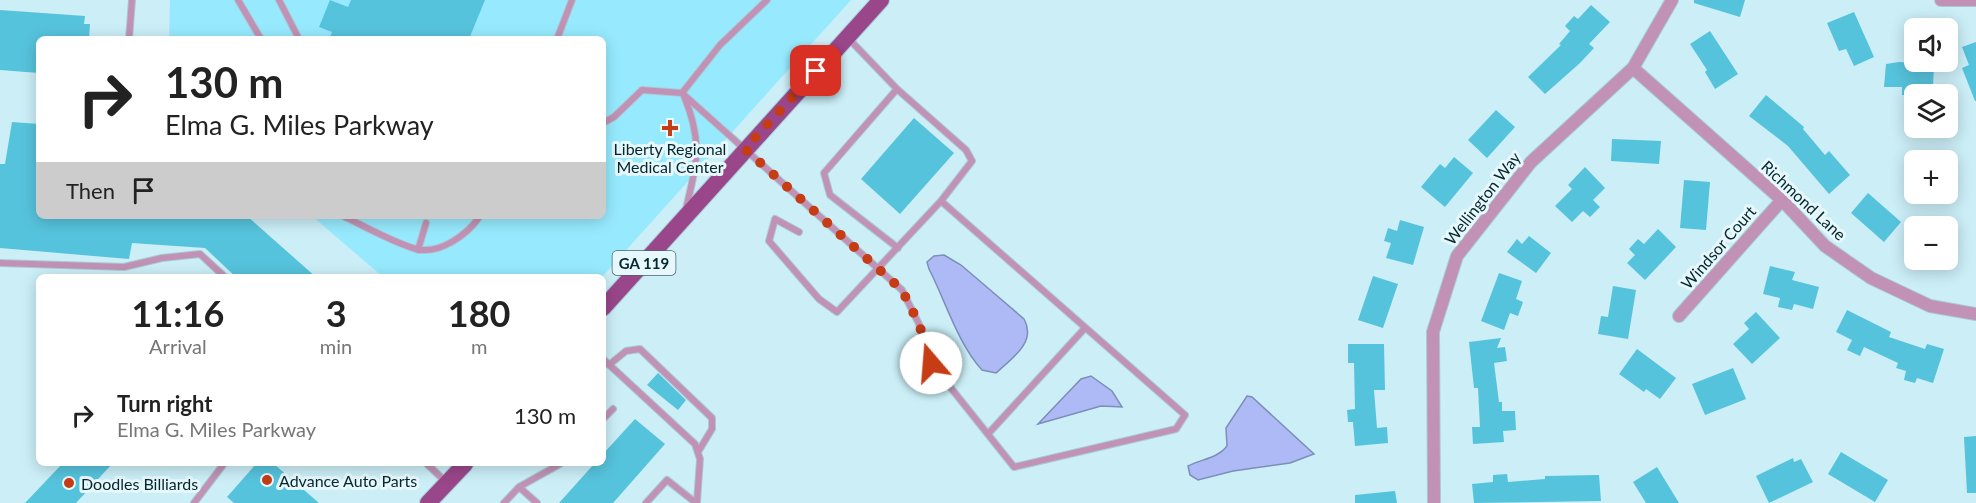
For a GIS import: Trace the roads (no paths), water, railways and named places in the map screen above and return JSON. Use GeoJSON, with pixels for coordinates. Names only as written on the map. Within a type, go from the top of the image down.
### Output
{"type":"FeatureCollection","features":[{"type":"Feature","properties":{"kind":"main road","name":"GA 119"},"geometry":{"type":"LineString","coordinates":[[606,305],[881,0]]}},
{"type":"Feature","properties":{"kind":"main road"},"geometry":{"type":"LineString","coordinates":[[428,503],[463,466]]}},
{"type":"Feature","properties":{"kind":"street","name":"Wellington Way"},"geometry":{"type":"LineString","coordinates":[[1434,503],[1433,332],[1456,256],[1531,162],[1634,68],[1672,0]]}},
{"type":"Feature","properties":{"kind":"street"},"geometry":{"type":"LineString","coordinates":[[1941,0],[1976,0]]}},
{"type":"Feature","properties":{"kind":"street","name":"Richmond Lane"},"geometry":{"type":"LineString","coordinates":[[1634,68],[1782,200],[1825,246],[1871,278],[1930,306],[1976,314]]}},
{"type":"Feature","properties":{"kind":"street","name":"Windsor Court"},"geometry":{"type":"LineString","coordinates":[[1679,316],[1782,200]]}},
{"type":"Feature","properties":{"kind":"lane"},"geometry":{"type":"LineString","coordinates":[[129,36],[132,0]]}},
{"type":"Feature","properties":{"kind":"lane"},"geometry":{"type":"LineString","coordinates":[[238,0],[259,36]]}},
{"type":"Feature","properties":{"kind":"lane"},"geometry":{"type":"LineString","coordinates":[[279,0],[297,36]]}},
{"type":"Feature","properties":{"kind":"lane"},"geometry":{"type":"LineString","coordinates":[[558,36],[572,0]]}},
{"type":"Feature","properties":{"kind":"lane"},"geometry":{"type":"LineString","coordinates":[[682,93],[720,45],[767,0]]}},
{"type":"Feature","properties":{"kind":"lane"},"geometry":{"type":"LineString","coordinates":[[799,231],[775,219],[770,241],[819,299],[837,312],[941,201],[972,161],[966,150],[897,88],[848,37]]}},
{"type":"Feature","properties":{"kind":"lane"},"geometry":{"type":"LineString","coordinates":[[897,88],[824,173],[830,195],[898,248]]}},
{"type":"Feature","properties":{"kind":"lane"},"geometry":{"type":"LineString","coordinates":[[606,121],[614,117],[642,90],[682,93],[902,290],[919,324],[931,363],[1014,467],[1176,429],[1185,415],[941,201]]}},
{"type":"Feature","properties":{"kind":"lane"},"geometry":{"type":"LineString","coordinates":[[682,93],[696,125],[696,166],[684,218]]}},
{"type":"Feature","properties":{"kind":"lane"},"geometry":{"type":"LineString","coordinates":[[350,219],[418,250],[459,238],[478,219]]}},
{"type":"Feature","properties":{"kind":"lane"},"geometry":{"type":"LineString","coordinates":[[418,250],[426,223]]}},
{"type":"Feature","properties":{"kind":"lane"},"geometry":{"type":"LineString","coordinates":[[0,263],[124,267],[162,258],[200,254],[222,274]]}},
{"type":"Feature","properties":{"kind":"lane"},"geometry":{"type":"LineString","coordinates":[[988,434],[1085,328]]}},
{"type":"Feature","properties":{"kind":"lane"},"geometry":{"type":"LineString","coordinates":[[609,364],[626,351],[640,349],[666,371],[712,418],[712,429],[698,452]]}},
{"type":"Feature","properties":{"kind":"lane"},"geometry":{"type":"LineString","coordinates":[[606,362],[695,444],[698,452],[696,502]]}},
{"type":"Feature","properties":{"kind":"lane"},"geometry":{"type":"LineString","coordinates":[[606,416],[613,409]]}},
{"type":"Feature","properties":{"kind":"lane"},"geometry":{"type":"LineString","coordinates":[[194,503],[222,466]]}},
{"type":"Feature","properties":{"kind":"lane"},"geometry":{"type":"LineString","coordinates":[[429,466],[447,482]]}},
{"type":"Feature","properties":{"kind":"lane"},"geometry":{"type":"LineString","coordinates":[[504,503],[519,488],[555,466]]}},
{"type":"Feature","properties":{"kind":"lane"},"geometry":{"type":"LineString","coordinates":[[646,503],[667,480],[696,502]]}},
{"type":"Feature","properties":{"kind":"lane"},"geometry":{"type":"LineString","coordinates":[[519,488],[537,503]]}},
{"type":"Feature","properties":{"kind":"place","name":"Liberty Regional Medical Center"},"geometry":{"type":"Point","coordinates":[670,128]}},
{"type":"Feature","properties":{"kind":"place","name":"Advance Auto Parts"},"geometry":{"type":"Point","coordinates":[267,480]}},
{"type":"Feature","properties":{"kind":"place","name":"Doodles Billiards"},"geometry":{"type":"Point","coordinates":[69,483]}}]}
